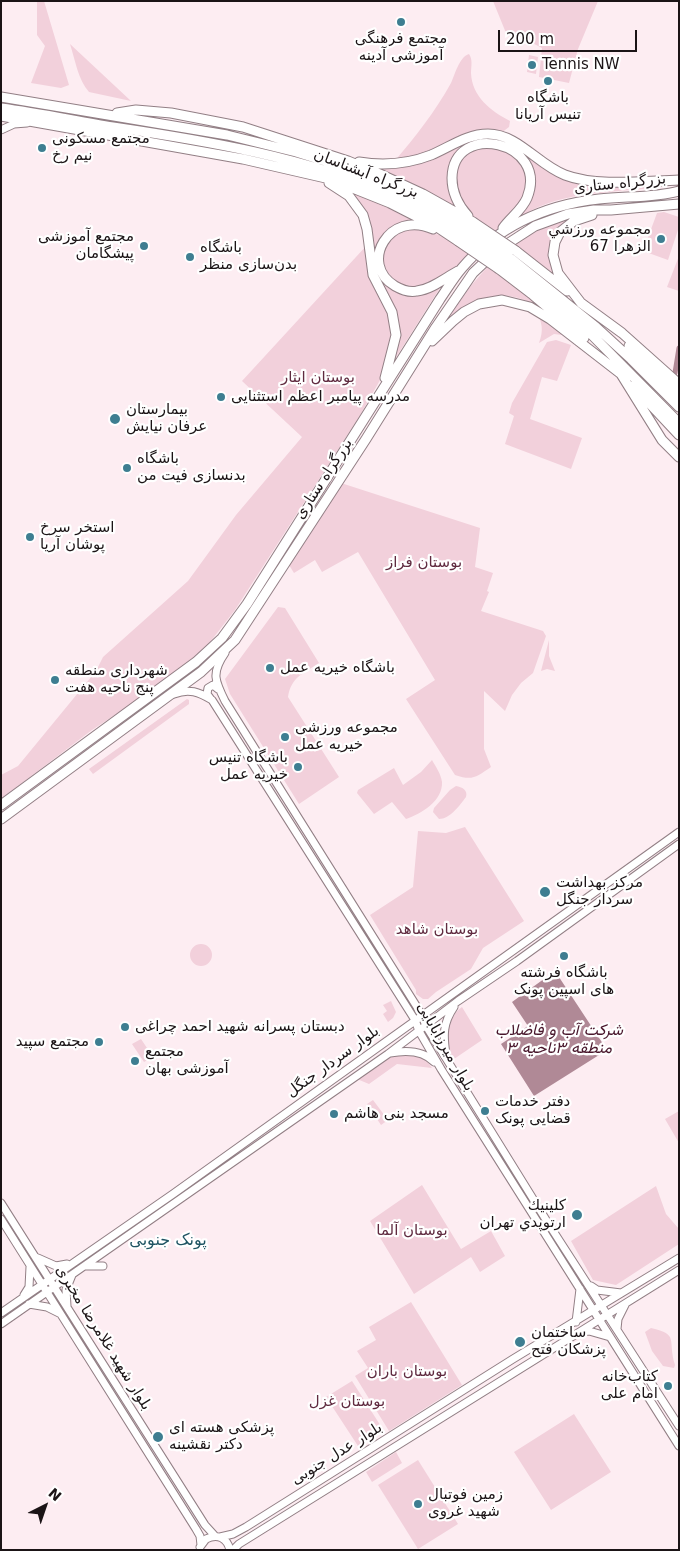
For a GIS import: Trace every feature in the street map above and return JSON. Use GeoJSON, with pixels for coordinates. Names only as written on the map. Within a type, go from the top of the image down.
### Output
{"type":"FeatureCollection","features":[{"type":"Feature","properties":{"kind":"highway","name":"بزرگراه آبشناسان"},"geometry":{"type":"LineString","coordinates":[[1,97],[227,135],[324,161],[396,188],[507,260],[596,327],[679,407]]}},
{"type":"Feature","properties":{"kind":"highway","name":"بزرگراه آبشناسان"},"geometry":{"type":"LineString","coordinates":[[1,108],[239,148],[292,161],[322,169],[393,196],[465,231]]}},
{"type":"Feature","properties":{"kind":"highway"},"geometry":{"type":"LineString","coordinates":[[107,114],[141,110],[243,127],[348,161],[423,194],[465,231],[507,260],[581,303],[622,333],[679,384]]}},
{"type":"Feature","properties":{"kind":"highway"},"geometry":{"type":"LineString","coordinates":[[1,116],[266,164],[313,175],[390,203],[437,227],[465,231]]}},
{"type":"Feature","properties":{"kind":"highway"},"geometry":{"type":"LineString","coordinates":[[348,161],[384,164],[409,161],[432,154],[473,136],[488,134],[509,138],[554,170],[573,178],[596,181],[679,180]]}},
{"type":"Feature","properties":{"kind":"highway"},"geometry":{"type":"LineString","coordinates":[[465,231],[454,194],[452,175],[456,162],[464,153],[477,145],[497,144],[507,147],[516,153],[526,165],[530,179],[527,198],[524,204],[498,235]]}},
{"type":"Feature","properties":{"kind":"highway"},"geometry":{"type":"LineString","coordinates":[[313,175],[349,196],[365,221],[373,275],[392,312],[395,323],[396,336],[381,390]]}},
{"type":"Feature","properties":{"kind":"highway","name":"بزرگراه ستاری"},"geometry":{"type":"LineString","coordinates":[[1,805],[185,671],[222,638],[246,604],[460,269],[475,254],[498,235],[534,214],[570,203],[679,190]]}},
{"type":"Feature","properties":{"kind":"highway","name":"بزرگراه ستاری"},"geometry":{"type":"LineString","coordinates":[[1,819],[170,696],[201,672],[230,645],[243,629],[436,327],[473,273],[504,246],[535,226],[561,216],[594,210],[678,205]]}},
{"type":"Feature","properties":{"kind":"highway"},"geometry":{"type":"LineString","coordinates":[[611,210],[574,221],[560,232],[555,242],[553,255],[558,273],[581,303],[679,395]]}},
{"type":"Feature","properties":{"kind":"highway"},"geometry":{"type":"LineString","coordinates":[[460,269],[431,287],[410,292],[397,288],[387,280],[381,269],[379,258],[384,240],[397,228],[403,226],[411,224],[429,228],[465,231]]}},
{"type":"Feature","properties":{"kind":"highway","name":"بزرگراه آبشناسان"},"geometry":{"type":"LineString","coordinates":[[507,260],[590,334],[679,423]]}},
{"type":"Feature","properties":{"kind":"highway"},"geometry":{"type":"LineString","coordinates":[[507,260],[679,435]]}},
{"type":"Feature","properties":{"kind":"highway"},"geometry":{"type":"LineString","coordinates":[[418,356],[437,335],[464,312],[484,302],[502,300],[530,307],[621,374],[662,440],[679,457]]}},
{"type":"Feature","properties":{"kind":"main road"},"geometry":{"type":"LineString","coordinates":[[1,130],[14,124],[38,122]]}},
{"type":"Feature","properties":{"kind":"main road","name":"بلوار میرزابابایی"},"geometry":{"type":"LineString","coordinates":[[230,645],[220,661],[216,673],[216,682],[225,701],[422,1015],[426,1026],[496,1140],[679,1426]]}},
{"type":"Feature","properties":{"kind":"main road"},"geometry":{"type":"LineString","coordinates":[[212,700],[206,692],[209,686],[213,685],[225,701]]}},
{"type":"Feature","properties":{"kind":"main road"},"geometry":{"type":"LineString","coordinates":[[170,696],[182,691],[194,691],[212,700]]}},
{"type":"Feature","properties":{"kind":"main road","name":"بلوار میرزابابایی"},"geometry":{"type":"LineString","coordinates":[[212,700],[415,1020],[419,1031],[441,1069],[679,1446]]}},
{"type":"Feature","properties":{"kind":"main road","name":"بلوار سردار جنگل"},"geometry":{"type":"LineString","coordinates":[[1,1313],[173,1194],[679,832]]}},
{"type":"Feature","properties":{"kind":"main road","name":"بلوار سردار جنگل"},"geometry":{"type":"LineString","coordinates":[[1,1324],[388,1054],[458,1001],[517,961],[679,844]]}},
{"type":"Feature","properties":{"kind":"main road"},"geometry":{"type":"LineString","coordinates":[[446,1057],[443,1037],[446,1022],[458,1001]]}},
{"type":"Feature","properties":{"kind":"main road"},"geometry":{"type":"LineString","coordinates":[[388,1054],[407,1051],[420,1053],[431,1059],[441,1069]]}},
{"type":"Feature","properties":{"kind":"main road","name":"بلوار شهید غلامرضا مخبری"},"geometry":{"type":"LineString","coordinates":[[1,1203],[205,1525],[228,1543],[231,1550]]}},
{"type":"Feature","properties":{"kind":"main road","name":"بلوار شهید غلامرضا مخبری"},"geometry":{"type":"LineString","coordinates":[[1,1219],[196,1529],[200,1536],[200,1549]]}},
{"type":"Feature","properties":{"kind":"main road"},"geometry":{"type":"LineString","coordinates":[[34,1256],[56,1266],[72,1263]]}},
{"type":"Feature","properties":{"kind":"main road","name":"بلوار عدل جنوبی"},"geometry":{"type":"LineString","coordinates":[[200,1549],[206,1538],[233,1534],[246,1527],[679,1258]]}},
{"type":"Feature","properties":{"kind":"main road"},"geometry":{"type":"LineString","coordinates":[[24,1296],[29,1287],[29,1264]]}},
{"type":"Feature","properties":{"kind":"main road"},"geometry":{"type":"LineString","coordinates":[[85,1266],[103,1266]]}},
{"type":"Feature","properties":{"kind":"main road","name":"بلوار عدل جنوبی"},"geometry":{"type":"LineString","coordinates":[[231,1550],[679,1270]]}},
{"type":"Feature","properties":{"kind":"main road"},"geometry":{"type":"LineString","coordinates":[[67,1306],[66,1290],[72,1274]]}},
{"type":"Feature","properties":{"kind":"main road"},"geometry":{"type":"LineString","coordinates":[[588,1284],[597,1290],[622,1293]]}},
{"type":"Feature","properties":{"kind":"main road"},"geometry":{"type":"LineString","coordinates":[[576,1322],[580,1289]]}},
{"type":"Feature","properties":{"kind":"main road"},"geometry":{"type":"LineString","coordinates":[[617,1330],[618,1319],[628,1301]]}},
{"type":"Feature","properties":{"kind":"main road"},"geometry":{"type":"LineString","coordinates":[[29,1304],[47,1307],[61,1314]]}},
{"type":"Feature","properties":{"kind":"main road"},"geometry":{"type":"LineString","coordinates":[[578,1332],[589,1331],[611,1337]]}},
{"type":"Feature","properties":{"kind":"green space"},"geometry":{"type":"Polygon","coordinates":[[[37,1],[44,1],[69,85],[61,88],[31,83],[45,46],[37,35],[37,1]]]}},
{"type":"Feature","properties":{"kind":"green space"},"geometry":{"type":"Polygon","coordinates":[[[493,1],[598,1],[578,49],[569,83],[539,77],[542,48],[517,35],[506,33],[493,1]]]}},
{"type":"Feature","properties":{"kind":"green space"},"geometry":{"type":"Polygon","coordinates":[[[70,44],[131,101],[89,92],[79,75],[70,44]]]}},
{"type":"Feature","properties":{"kind":"green space"},"geometry":{"type":"Polygon","coordinates":[[[469,54],[472,82],[475,89],[490,108],[510,121],[509,127],[501,133],[488,132],[426,154],[394,162],[417,134],[445,94],[460,62],[469,54]]]}},
{"type":"Feature","properties":{"kind":"green space","name":"Tennis NW"},"geometry":{"type":"Polygon","coordinates":[[[529,55],[538,57],[536,74],[527,72],[529,55]]]}},
{"type":"Feature","properties":{"kind":"green space"},"geometry":{"type":"Polygon","coordinates":[[[501,138],[556,174],[677,184],[565,198],[530,211],[504,229],[531,192],[520,153],[478,142],[450,173],[467,217],[364,166],[379,166],[473,139],[501,138]]]}},
{"type":"Feature","properties":{"kind":"green space"},"geometry":{"type":"Polygon","coordinates":[[[486,143],[521,158],[529,191],[498,235],[473,222],[454,194],[459,158],[486,143]]]}},
{"type":"Feature","properties":{"kind":"green space"},"geometry":{"type":"Polygon","coordinates":[[[344,189],[388,205],[422,223],[401,223],[395,225],[390,229],[384,241],[378,267],[401,292],[445,280],[388,370],[398,335],[379,283],[366,219],[344,189]]]}},
{"type":"Feature","properties":{"kind":"green space","name":"مجموعه ورزشي الزهرا 67"},"geometry":{"type":"Polygon","coordinates":[[[664,212],[679,217],[679,227],[668,260],[643,251],[657,213],[664,212]]]}},
{"type":"Feature","properties":{"kind":"green space"},"geometry":{"type":"Polygon","coordinates":[[[568,214],[582,218],[560,232],[554,264],[581,303],[506,244],[568,214]]]}},
{"type":"Feature","properties":{"kind":"green space"},"geometry":{"type":"Polygon","coordinates":[[[409,228],[440,235],[470,254],[434,283],[414,287],[401,284],[391,277],[385,267],[383,256],[386,245],[395,235],[409,228]]]}},
{"type":"Feature","properties":{"kind":"green space","name":"بوستان ایثار"},"geometry":{"type":"Polygon","coordinates":[[[367,245],[387,308],[392,331],[383,375],[359,417],[235,610],[207,646],[188,662],[130,705],[92,730],[1,799],[1,775],[18,766],[96,671],[103,657],[188,581],[236,515],[302,437],[242,381],[367,245]]]}},
{"type":"Feature","properties":{"kind":"green space"},"geometry":{"type":"Polygon","coordinates":[[[679,256],[679,291],[667,287],[679,256]]]}},
{"type":"Feature","properties":{"kind":"green space"},"geometry":{"type":"Polygon","coordinates":[[[489,265],[571,331],[533,304],[520,298],[507,296],[484,298],[473,303],[443,326],[469,288],[489,265]]]}},
{"type":"Feature","properties":{"kind":"green space"},"geometry":{"type":"Polygon","coordinates":[[[536,311],[570,336],[554,334],[539,343],[542,326],[536,311]]]}},
{"type":"Feature","properties":{"kind":"green space"},"geometry":{"type":"Polygon","coordinates":[[[556,340],[571,345],[557,381],[542,377],[530,419],[582,438],[571,469],[505,444],[514,416],[509,413],[512,403],[547,342],[556,340]]]}},
{"type":"Feature","properties":{"kind":"green space","name":"بوستان فراز"},"geometry":{"type":"Polygon","coordinates":[[[341,483],[480,528],[475,567],[493,573],[487,591],[489,592],[481,611],[543,631],[546,636],[533,673],[521,683],[512,695],[505,711],[484,691],[484,749],[491,767],[478,776],[466,778],[455,775],[406,699],[435,680],[358,552],[322,572],[315,560],[294,573],[289,565],[341,483]]]}},
{"type":"Feature","properties":{"kind":"green space","name":"مجموعه ورزشی خیریه عمل"},"geometry":{"type":"Polygon","coordinates":[[[278,607],[285,608],[319,663],[295,680],[288,697],[339,777],[299,804],[230,694],[225,679],[278,607]]]}},
{"type":"Feature","properties":{"kind":"green space"},"geometry":{"type":"Polygon","coordinates":[[[549,640],[549,656],[555,671],[547,669],[541,671],[549,640]]]}},
{"type":"Feature","properties":{"kind":"green space"},"geometry":{"type":"Polygon","coordinates":[[[187,699],[189,704],[93,774],[89,769],[187,699]]]}},
{"type":"Feature","properties":{"kind":"green space"},"geometry":{"type":"Polygon","coordinates":[[[432,760],[441,776],[442,782],[439,795],[430,806],[412,817],[406,819],[392,802],[374,814],[357,793],[358,790],[394,768],[403,785],[421,772],[432,760]]]}},
{"type":"Feature","properties":{"kind":"green space"},"geometry":{"type":"Polygon","coordinates":[[[456,786],[464,789],[466,797],[451,814],[439,819],[433,812],[434,808],[456,786]]]}},
{"type":"Feature","properties":{"kind":"green space","name":"بوستان شاهد"},"geometry":{"type":"Polygon","coordinates":[[[465,827],[524,921],[483,948],[471,969],[428,999],[423,999],[416,994],[416,990],[370,915],[413,887],[418,831],[446,833],[465,827]]]}},
{"type":"Feature","properties":{"kind":"green space"},"geometry":{"type":"Polygon","coordinates":[[[197,944],[205,944],[212,951],[212,959],[205,966],[197,966],[190,959],[190,951],[197,944]]]}},
{"type":"Feature","properties":{"kind":"green space"},"geometry":{"type":"Polygon","coordinates":[[[391,1001],[396,1012],[388,1022],[383,1014],[387,1011],[383,1005],[391,1001]]]}},
{"type":"Feature","properties":{"kind":"green space"},"geometry":{"type":"Polygon","coordinates":[[[462,1007],[482,1040],[454,1059],[450,1053],[447,1039],[449,1024],[462,1007]]]}},
{"type":"Feature","properties":{"kind":"green space"},"geometry":{"type":"Polygon","coordinates":[[[141,1039],[153,1057],[144,1062],[132,1044],[141,1039]]]}},
{"type":"Feature","properties":{"kind":"green space"},"geometry":{"type":"Polygon","coordinates":[[[404,1054],[420,1057],[427,1061],[432,1068],[397,1064],[369,1084],[357,1079],[389,1056],[404,1054]]]}},
{"type":"Feature","properties":{"kind":"green space"},"geometry":{"type":"Polygon","coordinates":[[[373,1100],[388,1120],[381,1125],[367,1104],[373,1100]]]}},
{"type":"Feature","properties":{"kind":"green space"},"geometry":{"type":"Polygon","coordinates":[[[679,1111],[679,1143],[665,1119],[679,1111]]]}},
{"type":"Feature","properties":{"kind":"green space","name":"بوستان آلما"},"geometry":{"type":"Polygon","coordinates":[[[422,1185],[461,1249],[491,1231],[505,1256],[480,1272],[471,1257],[414,1294],[370,1221],[422,1185]]]}},
{"type":"Feature","properties":{"kind":"green space"},"geometry":{"type":"Polygon","coordinates":[[[656,1186],[666,1214],[679,1229],[679,1244],[616,1285],[593,1280],[571,1241],[656,1186]]]}},
{"type":"Feature","properties":{"kind":"green space","name":"بوستان باران"},"geometry":{"type":"Polygon","coordinates":[[[411,1302],[462,1385],[389,1431],[355,1376],[368,1368],[357,1351],[376,1340],[369,1327],[411,1302]]]}},
{"type":"Feature","properties":{"kind":"green space"},"geometry":{"type":"Polygon","coordinates":[[[651,1328],[666,1333],[671,1339],[674,1368],[663,1366],[652,1351],[645,1332],[651,1328]]]}},
{"type":"Feature","properties":{"kind":"green space","name":"بوستان غزل"},"geometry":{"type":"Polygon","coordinates":[[[352,1381],[384,1431],[358,1446],[326,1397],[352,1381]]]}},
{"type":"Feature","properties":{"kind":"green space"},"geometry":{"type":"Polygon","coordinates":[[[574,1414],[611,1472],[551,1510],[514,1452],[574,1414]]]}},
{"type":"Feature","properties":{"kind":"green space"},"geometry":{"type":"Polygon","coordinates":[[[396,1452],[402,1463],[372,1482],[366,1472],[396,1452]]]}},
{"type":"Feature","properties":{"kind":"green space","name":"زمین فوتبال شهید غروی"},"geometry":{"type":"Polygon","coordinates":[[[418,1460],[458,1524],[418,1549],[378,1485],[418,1460]]]}},
{"type":"Feature","properties":{"kind":"water","name":"شرکت آب و فاضلاب منطقه ۳ناحیه ۳"},"geometry":{"type":"Polygon","coordinates":[[[555,971],[607,1050],[534,1096],[501,1044],[528,1026],[512,1002],[555,971]]]}},
{"type":"Feature","properties":{"kind":"waterway"},"geometry":{"type":"LineString","coordinates":[[675,373],[679,348]]}},
{"type":"Feature","properties":{"kind":"place","name":"مجتمع فرهنگی آموزشی آدینه"},"geometry":{"type":"Point","coordinates":[401,22]}},
{"type":"Feature","properties":{"kind":"place","name":"Tennis NW"},"geometry":{"type":"Point","coordinates":[532,65]}},
{"type":"Feature","properties":{"kind":"place","name":"باشگاه تنیس آریانا"},"geometry":{"type":"Point","coordinates":[548,81]}},
{"type":"Feature","properties":{"kind":"place","name":"مجتمع مسکونی نیم رخ"},"geometry":{"type":"Point","coordinates":[42,148]}},
{"type":"Feature","properties":{"kind":"place","name":"مجموعه ورزشي الزهرا 67"},"geometry":{"type":"Point","coordinates":[661,239]}},
{"type":"Feature","properties":{"kind":"place","name":"مجتمع آموزشی پیشگامان"},"geometry":{"type":"Point","coordinates":[144,246]}},
{"type":"Feature","properties":{"kind":"place","name":"باشگاه بدن‌سازی منظر"},"geometry":{"type":"Point","coordinates":[190,257]}},
{"type":"Feature","properties":{"kind":"place","name":"مدرسه پیامبر اعظم استثنایی"},"geometry":{"type":"Point","coordinates":[221,397]}},
{"type":"Feature","properties":{"kind":"place","name":"بيمارستان عرفان نيايش"},"geometry":{"type":"Point","coordinates":[115,419]}},
{"type":"Feature","properties":{"kind":"place","name":"باشگاه بدنسازی فیت من"},"geometry":{"type":"Point","coordinates":[127,468]}},
{"type":"Feature","properties":{"kind":"place","name":"استخر سرخ پوشان آریا"},"geometry":{"type":"Point","coordinates":[30,537]}},
{"type":"Feature","properties":{"kind":"place","name":"باشگاه خیریه عمل"},"geometry":{"type":"Point","coordinates":[270,668]}},
{"type":"Feature","properties":{"kind":"place","name":"شهرداری منطقه پنج ناحیه هفت"},"geometry":{"type":"Point","coordinates":[55,680]}},
{"type":"Feature","properties":{"kind":"place","name":"مجموعه ورزشی خیریه عمل"},"geometry":{"type":"Point","coordinates":[285,737]}},
{"type":"Feature","properties":{"kind":"place","name":"باشگاه تنیس خیریه عمل"},"geometry":{"type":"Point","coordinates":[298,767]}},
{"type":"Feature","properties":{"kind":"place","name":"مرکز بهداشت سردار جنگل"},"geometry":{"type":"Point","coordinates":[545,892]}},
{"type":"Feature","properties":{"kind":"place","name":"باشگاه فرشته های اسپین پونک"},"geometry":{"type":"Point","coordinates":[564,956]}},
{"type":"Feature","properties":{"kind":"place","name":"دبستان پسرانه شهید احمد چراغی"},"geometry":{"type":"Point","coordinates":[125,1027]}},
{"type":"Feature","properties":{"kind":"place","name":"مجتمع سپید"},"geometry":{"type":"Point","coordinates":[99,1042]}},
{"type":"Feature","properties":{"kind":"place","name":"مجتمع آموزشی بهان"},"geometry":{"type":"Point","coordinates":[135,1061]}},
{"type":"Feature","properties":{"kind":"place","name":"دفتر خدمات قضایی پونک"},"geometry":{"type":"Point","coordinates":[485,1111]}},
{"type":"Feature","properties":{"kind":"place","name":"مسجد بنی هاشم"},"geometry":{"type":"Point","coordinates":[334,1114]}},
{"type":"Feature","properties":{"kind":"place","name":"كلينيك ارتوپدي تهران"},"geometry":{"type":"Point","coordinates":[577,1215]}},
{"type":"Feature","properties":{"kind":"place","name":"ساختمان پزشکان فتح"},"geometry":{"type":"Point","coordinates":[520,1342]}},
{"type":"Feature","properties":{"kind":"place","name":"کتاب‌خانه امام علی"},"geometry":{"type":"Point","coordinates":[668,1386]}},
{"type":"Feature","properties":{"kind":"place","name":"پزشکی هسته ای دکتر نقشینه"},"geometry":{"type":"Point","coordinates":[158,1437]}},
{"type":"Feature","properties":{"kind":"place","name":"زمین فوتبال شهید غروی"},"geometry":{"type":"Point","coordinates":[418,1504]}},
{"type":"Feature","properties":{"kind":"district","name":"پونک جنوبی"},"geometry":{"type":"Point","coordinates":[168,1241]}}]}
